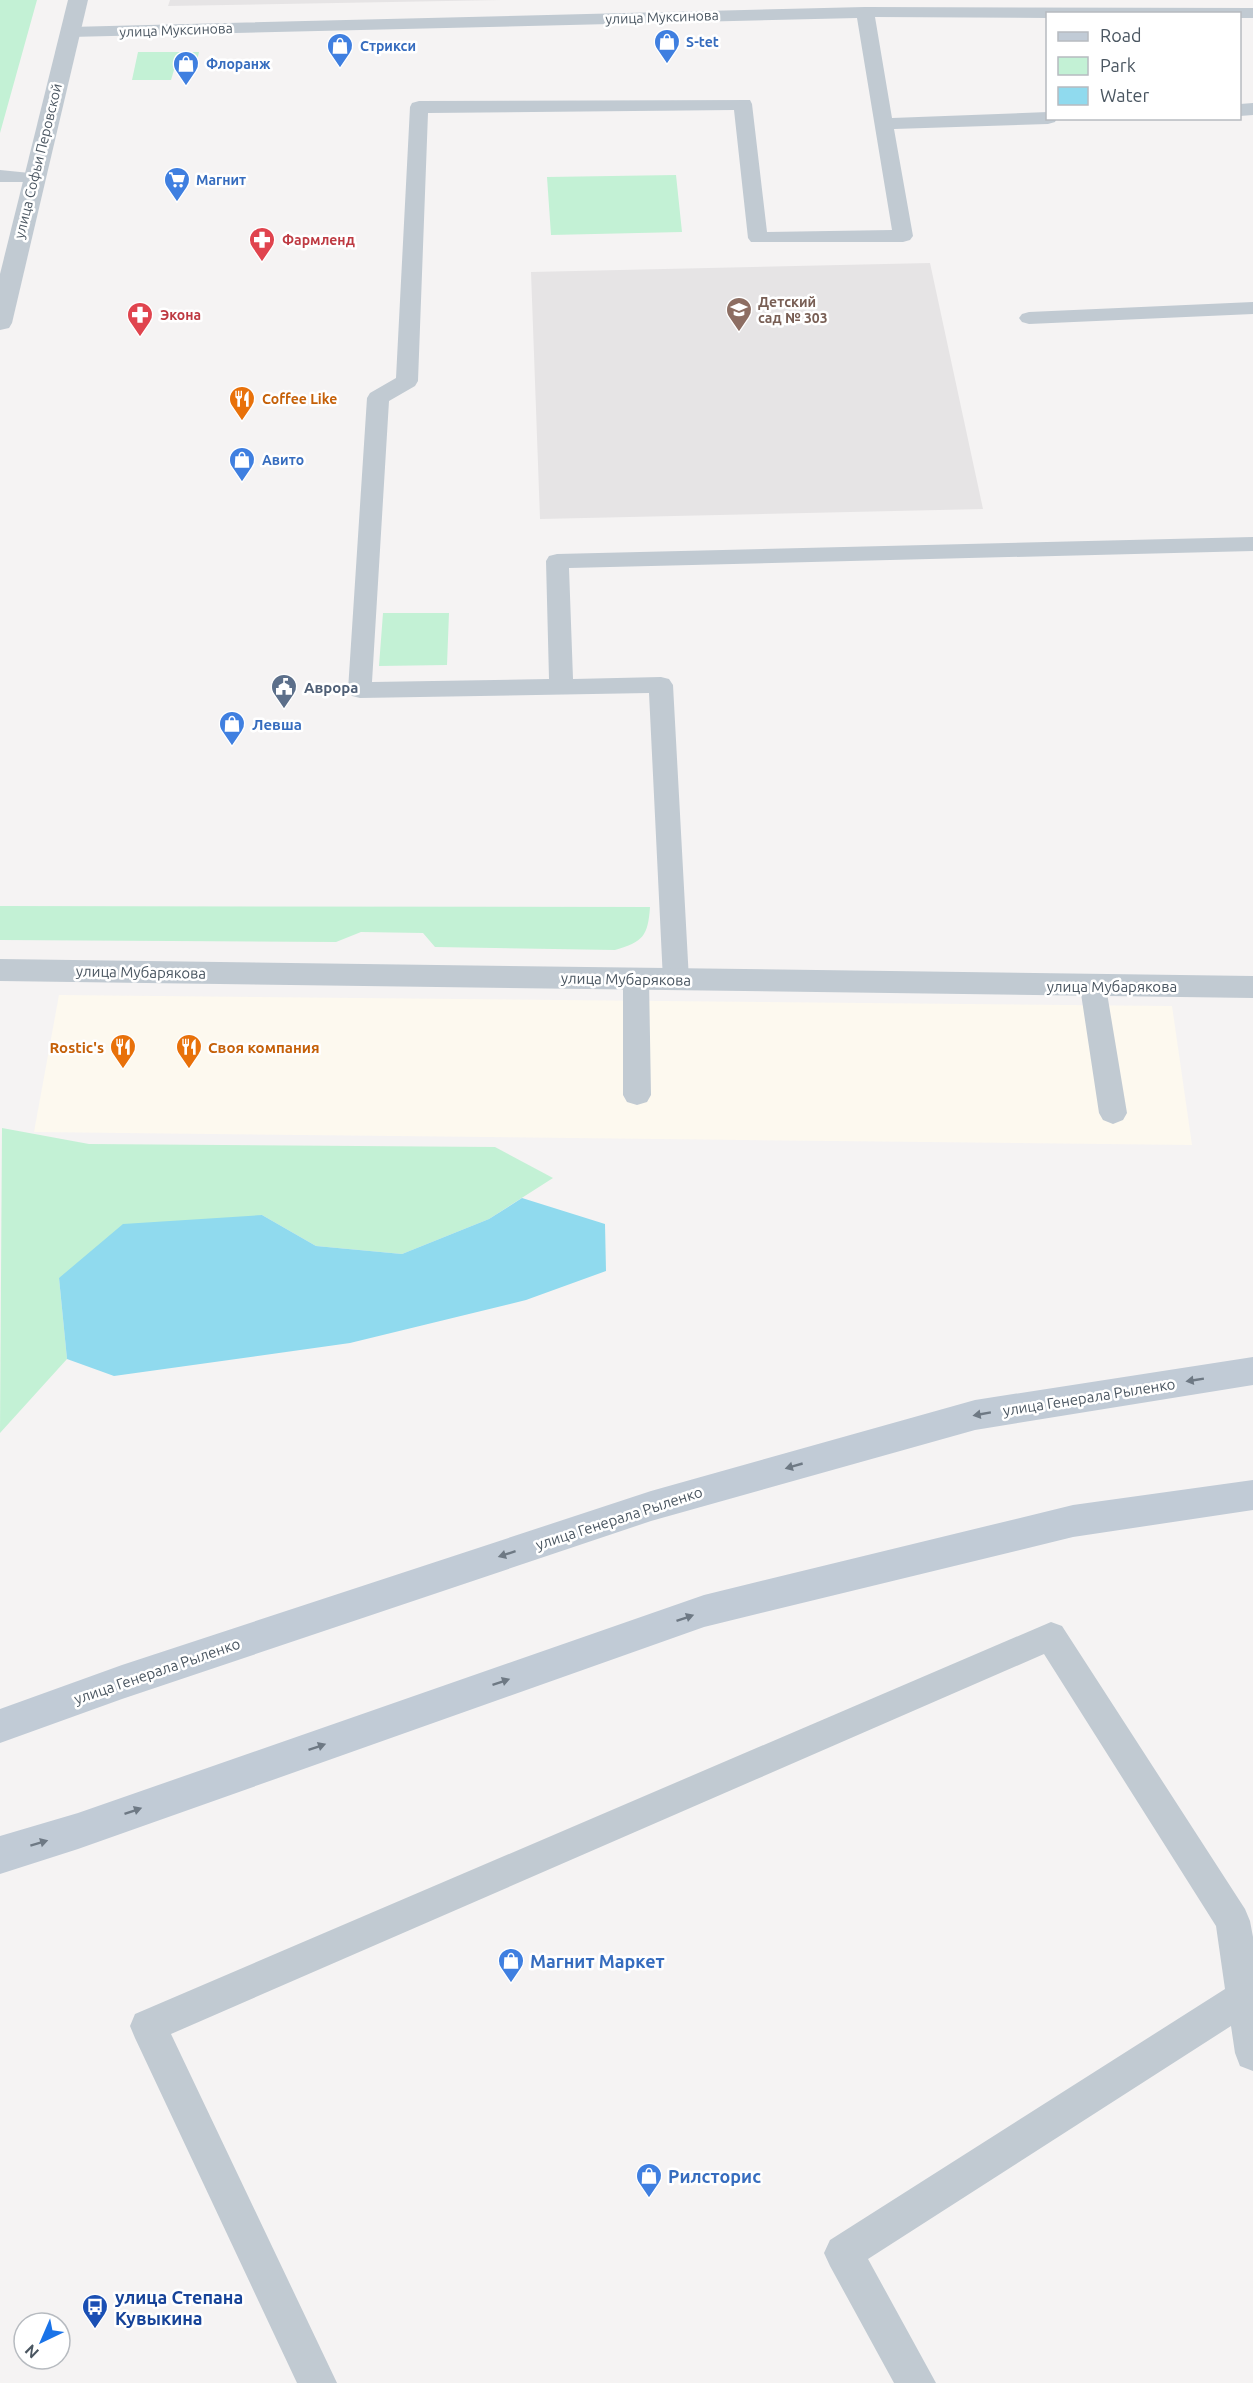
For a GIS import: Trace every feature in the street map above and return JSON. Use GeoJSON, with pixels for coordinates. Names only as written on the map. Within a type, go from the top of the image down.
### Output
{"type":"FeatureCollection","features":[{"type":"Feature","properties":{"kind":"main road","name":"улица Генерала Рыленко"},"geometry":{"type":"LineString","coordinates":[[0,1726],[122,1682],[662,1503],[975,1415],[1253,1371]]}},
{"type":"Feature","properties":{"kind":"main road"},"geometry":{"type":"LineString","coordinates":[[0,1855],[78,1831],[704,1611],[1072,1521],[1253,1495]]}},
{"type":"Feature","properties":{"kind":"street","name":"улица Софьи Перовской"},"geometry":{"type":"LineString","coordinates":[[0,323],[33,178],[78,0]]}},
{"type":"Feature","properties":{"kind":"street","name":"улица Мубарякова"},"geometry":{"type":"LineString","coordinates":[[0,970],[1093,987],[1253,987]]}},
{"type":"Feature","properties":{"kind":"lane","name":"улица Муксинова"},"geometry":{"type":"LineString","coordinates":[[70,32],[865,12],[1046,12]]}},
{"type":"Feature","properties":{"kind":"lane"},"geometry":{"type":"LineString","coordinates":[[676,980],[661,685],[360,690],[378,398],[406,381],[419,108],[743,104],[758,238],[903,236],[865,12]]}},
{"type":"Feature","properties":{"kind":"lane"},"geometry":{"type":"LineString","coordinates":[[884,124],[1046,118]]}},
{"type":"Feature","properties":{"kind":"lane"},"geometry":{"type":"LineString","coordinates":[[0,176],[33,178]]}},
{"type":"Feature","properties":{"kind":"lane"},"geometry":{"type":"LineString","coordinates":[[1029,318],[1253,308]]}},
{"type":"Feature","properties":{"kind":"lane"},"geometry":{"type":"LineString","coordinates":[[561,687],[557,561],[1253,544]]}},
{"type":"Feature","properties":{"kind":"lane"},"geometry":{"type":"LineString","coordinates":[[636,980],[637,1095]]}},
{"type":"Feature","properties":{"kind":"lane"},"geometry":{"type":"LineString","coordinates":[[1093,987],[1113,1113]]}},
{"type":"Feature","properties":{"kind":"lane"},"geometry":{"type":"LineString","coordinates":[[316,2383],[148,2026],[1051,1636],[1233,1921],[1253,2053]]}},
{"type":"Feature","properties":{"kind":"lane"},"geometry":{"type":"LineString","coordinates":[[916,2383],[843,2253],[1244,1997]]}},
{"type":"Feature","properties":{"kind":"shaded area"},"geometry":{"type":"Polygon","coordinates":[[[170,0],[502,0],[168,6],[170,0]]]}},
{"type":"Feature","properties":{"kind":"shaded area","name":"Детский сад № 303"},"geometry":{"type":"Polygon","coordinates":[[[930,263],[983,509],[540,519],[531,272],[930,263]]]}},
{"type":"Feature","properties":{"kind":"shaded area"},"geometry":{"type":"Polygon","coordinates":[[[59,995],[1172,1006],[1192,1145],[34,1132],[59,995]]]}},
{"type":"Feature","properties":{"kind":"green space"},"geometry":{"type":"Polygon","coordinates":[[[0,0],[37,0],[0,133],[0,0]]]}},
{"type":"Feature","properties":{"kind":"green space"},"geometry":{"type":"Polygon","coordinates":[[[138,52],[199,52],[195,70],[174,70],[171,80],[132,80],[138,52]]]}},
{"type":"Feature","properties":{"kind":"green space"},"geometry":{"type":"Polygon","coordinates":[[[676,175],[682,232],[551,235],[547,177],[676,175]]]}},
{"type":"Feature","properties":{"kind":"green space"},"geometry":{"type":"Polygon","coordinates":[[[383,613],[449,613],[447,665],[379,666],[383,613]]]}},
{"type":"Feature","properties":{"kind":"green space"},"geometry":{"type":"Polygon","coordinates":[[[0,906],[650,907],[648,925],[638,941],[615,950],[435,947],[423,933],[361,932],[336,942],[0,940],[0,906]]]}},
{"type":"Feature","properties":{"kind":"green space"},"geometry":{"type":"Polygon","coordinates":[[[2,1128],[89,1144],[495,1147],[553,1178],[489,1219],[402,1254],[316,1246],[262,1215],[59,1278],[67,1359],[0,1433],[2,1128]]]}},
{"type":"Feature","properties":{"kind":"water"},"geometry":{"type":"Polygon","coordinates":[[[522,1198],[605,1224],[606,1271],[526,1300],[350,1343],[114,1376],[67,1359],[59,1278],[123,1224],[262,1215],[316,1246],[402,1254],[489,1219],[522,1198]]]}},
{"type":"Feature","properties":{"kind":"place","name":"S-tet"},"geometry":{"type":"Point","coordinates":[667,65]}},
{"type":"Feature","properties":{"kind":"place","name":"Стрикси"},"geometry":{"type":"Point","coordinates":[340,69]}},
{"type":"Feature","properties":{"kind":"place","name":"Флоранж"},"geometry":{"type":"Point","coordinates":[186,87]}},
{"type":"Feature","properties":{"kind":"place","name":"Магнит"},"geometry":{"type":"Point","coordinates":[177,203]}},
{"type":"Feature","properties":{"kind":"place","name":"Фармленд"},"geometry":{"type":"Point","coordinates":[262,263]}},
{"type":"Feature","properties":{"kind":"place","name":"Детский сад № 303"},"geometry":{"type":"Point","coordinates":[739,333]}},
{"type":"Feature","properties":{"kind":"place","name":"Экона"},"geometry":{"type":"Point","coordinates":[140,338]}},
{"type":"Feature","properties":{"kind":"place","name":"Coffee Like"},"geometry":{"type":"Point","coordinates":[242,422]}},
{"type":"Feature","properties":{"kind":"place","name":"Авито"},"geometry":{"type":"Point","coordinates":[242,483]}},
{"type":"Feature","properties":{"kind":"place","name":"Аврора"},"geometry":{"type":"Point","coordinates":[284,710]}},
{"type":"Feature","properties":{"kind":"place","name":"Левша"},"geometry":{"type":"Point","coordinates":[232,747]}},
{"type":"Feature","properties":{"kind":"place","name":"Rostic's"},"geometry":{"type":"Point","coordinates":[123,1070]}},
{"type":"Feature","properties":{"kind":"place","name":"Своя компания"},"geometry":{"type":"Point","coordinates":[189,1070]}},
{"type":"Feature","properties":{"kind":"place","name":"Магнит Маркет"},"geometry":{"type":"Point","coordinates":[511,1984]}},
{"type":"Feature","properties":{"kind":"place","name":"Рилсторис"},"geometry":{"type":"Point","coordinates":[649,2199]}},
{"type":"Feature","properties":{"kind":"place","name":"улица Степана Кувыкина"},"geometry":{"type":"Point","coordinates":[95,2330]}}]}
